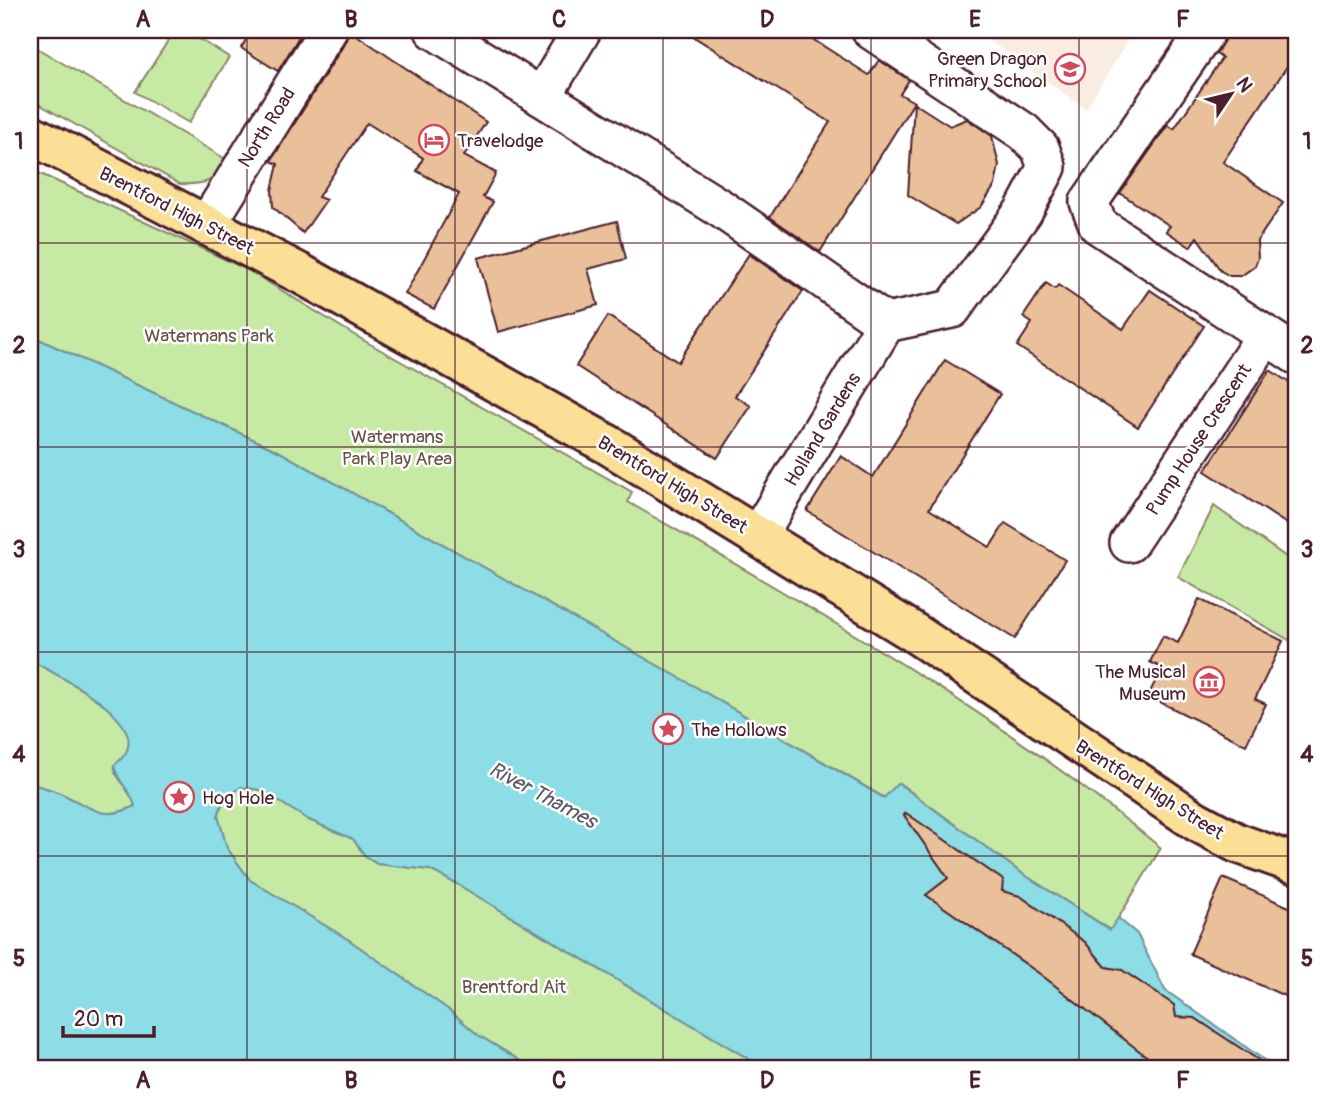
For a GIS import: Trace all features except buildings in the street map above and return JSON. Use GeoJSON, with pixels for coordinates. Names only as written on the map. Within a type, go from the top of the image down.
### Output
{"type":"FeatureCollection","features":[{"type":"Feature","properties":{"kind":"main road","name":"Brentford High Street"},"geometry":{"type":"LineString","coordinates":[[30,134],[468,365],[758,535],[911,631],[1196,821],[1237,843],[1296,864]]}},
{"type":"Feature","properties":{"kind":"street","name":"North Road"},"geometry":{"type":"LineString","coordinates":[[206,226],[328,30]]}},
{"type":"Feature","properties":{"kind":"street"},"geometry":{"type":"LineString","coordinates":[[434,30],[720,208],[886,323],[952,309],[1023,212],[1047,167],[1041,148],[1024,132],[871,30]]}},
{"type":"Feature","properties":{"kind":"street"},"geometry":{"type":"LineString","coordinates":[[542,97],[582,30]]}},
{"type":"Feature","properties":{"kind":"street","name":"Pump House Crescent"},"geometry":{"type":"LineString","coordinates":[[1129,543],[1281,345],[1098,225],[1089,202],[1207,30]]}},
{"type":"Feature","properties":{"kind":"street","name":"Holland Gardens"},"geometry":{"type":"LineString","coordinates":[[758,535],[886,323]]}},
{"type":"Feature","properties":{"kind":"shaded area","name":"Green Dragon Primary School"},"geometry":{"type":"Polygon","coordinates":[[[974,30],[1134,30],[1086,109],[974,30]]]}},
{"type":"Feature","properties":{"kind":"green space"},"geometry":{"type":"Polygon","coordinates":[[[175,30],[184,30],[229,57],[189,123],[135,92],[175,30]]]}},
{"type":"Feature","properties":{"kind":"green space"},"geometry":{"type":"Polygon","coordinates":[[[30,44],[229,161],[220,174],[209,181],[180,184],[30,99],[30,44]]]}},
{"type":"Feature","properties":{"kind":"green space","name":"Watermans Park"},"geometry":{"type":"Polygon","coordinates":[[[30,169],[248,270],[356,336],[632,492],[628,502],[834,622],[1034,751],[1099,798],[1161,848],[1111,930],[1020,872],[899,783],[885,798],[694,686],[278,451],[30,335],[30,169]]]}},
{"type":"Feature","properties":{"kind":"green space"},"geometry":{"type":"Polygon","coordinates":[[[1214,506],[1296,564],[1296,644],[1178,577],[1214,506]]]}},
{"type":"Feature","properties":{"kind":"green space"},"geometry":{"type":"Polygon","coordinates":[[[30,660],[90,695],[119,719],[127,731],[130,748],[115,773],[132,794],[135,806],[123,811],[103,813],[54,791],[30,784],[30,660]]]}},
{"type":"Feature","properties":{"kind":"green space","name":"Brentford Ait"},"geometry":{"type":"Polygon","coordinates":[[[241,787],[260,789],[309,820],[353,839],[366,857],[377,864],[430,870],[457,884],[764,1068],[771,1069],[534,1069],[478,1035],[449,1010],[349,940],[250,880],[227,848],[218,816],[223,801],[241,787]]]}},
{"type":"Feature","properties":{"kind":"water","name":"River Thames"},"geometry":{"type":"Polygon","coordinates":[[[30,335],[278,451],[694,686],[884,798],[898,783],[1020,872],[1110,930],[1118,918],[1137,934],[1165,990],[1277,1069],[764,1068],[457,884],[430,870],[377,864],[366,857],[353,839],[309,820],[260,790],[241,787],[223,801],[218,816],[227,848],[250,880],[349,940],[449,1010],[478,1035],[534,1069],[30,1069],[30,784],[54,791],[104,813],[123,811],[135,806],[114,765],[127,750],[127,735],[118,719],[83,690],[30,660],[30,335]]]}},
{"type":"Feature","properties":{"kind":"place","name":"Green Dragon Primary School"},"geometry":{"type":"Point","coordinates":[1070,69]}},
{"type":"Feature","properties":{"kind":"place","name":"Travelodge"},"geometry":{"type":"Point","coordinates":[434,140]}},
{"type":"Feature","properties":{"kind":"place","name":"The Musical Museum"},"geometry":{"type":"Point","coordinates":[1209,682]}},
{"type":"Feature","properties":{"kind":"place","name":"The Hollows"},"geometry":{"type":"Point","coordinates":[668,729]}},
{"type":"Feature","properties":{"kind":"place","name":"Hog Hole"},"geometry":{"type":"Point","coordinates":[179,797]}},
{"type":"Feature","properties":{"kind":"park label","name":"Watermans Park Play Area"},"geometry":{"type":"Point","coordinates":[397,447]}}]}
